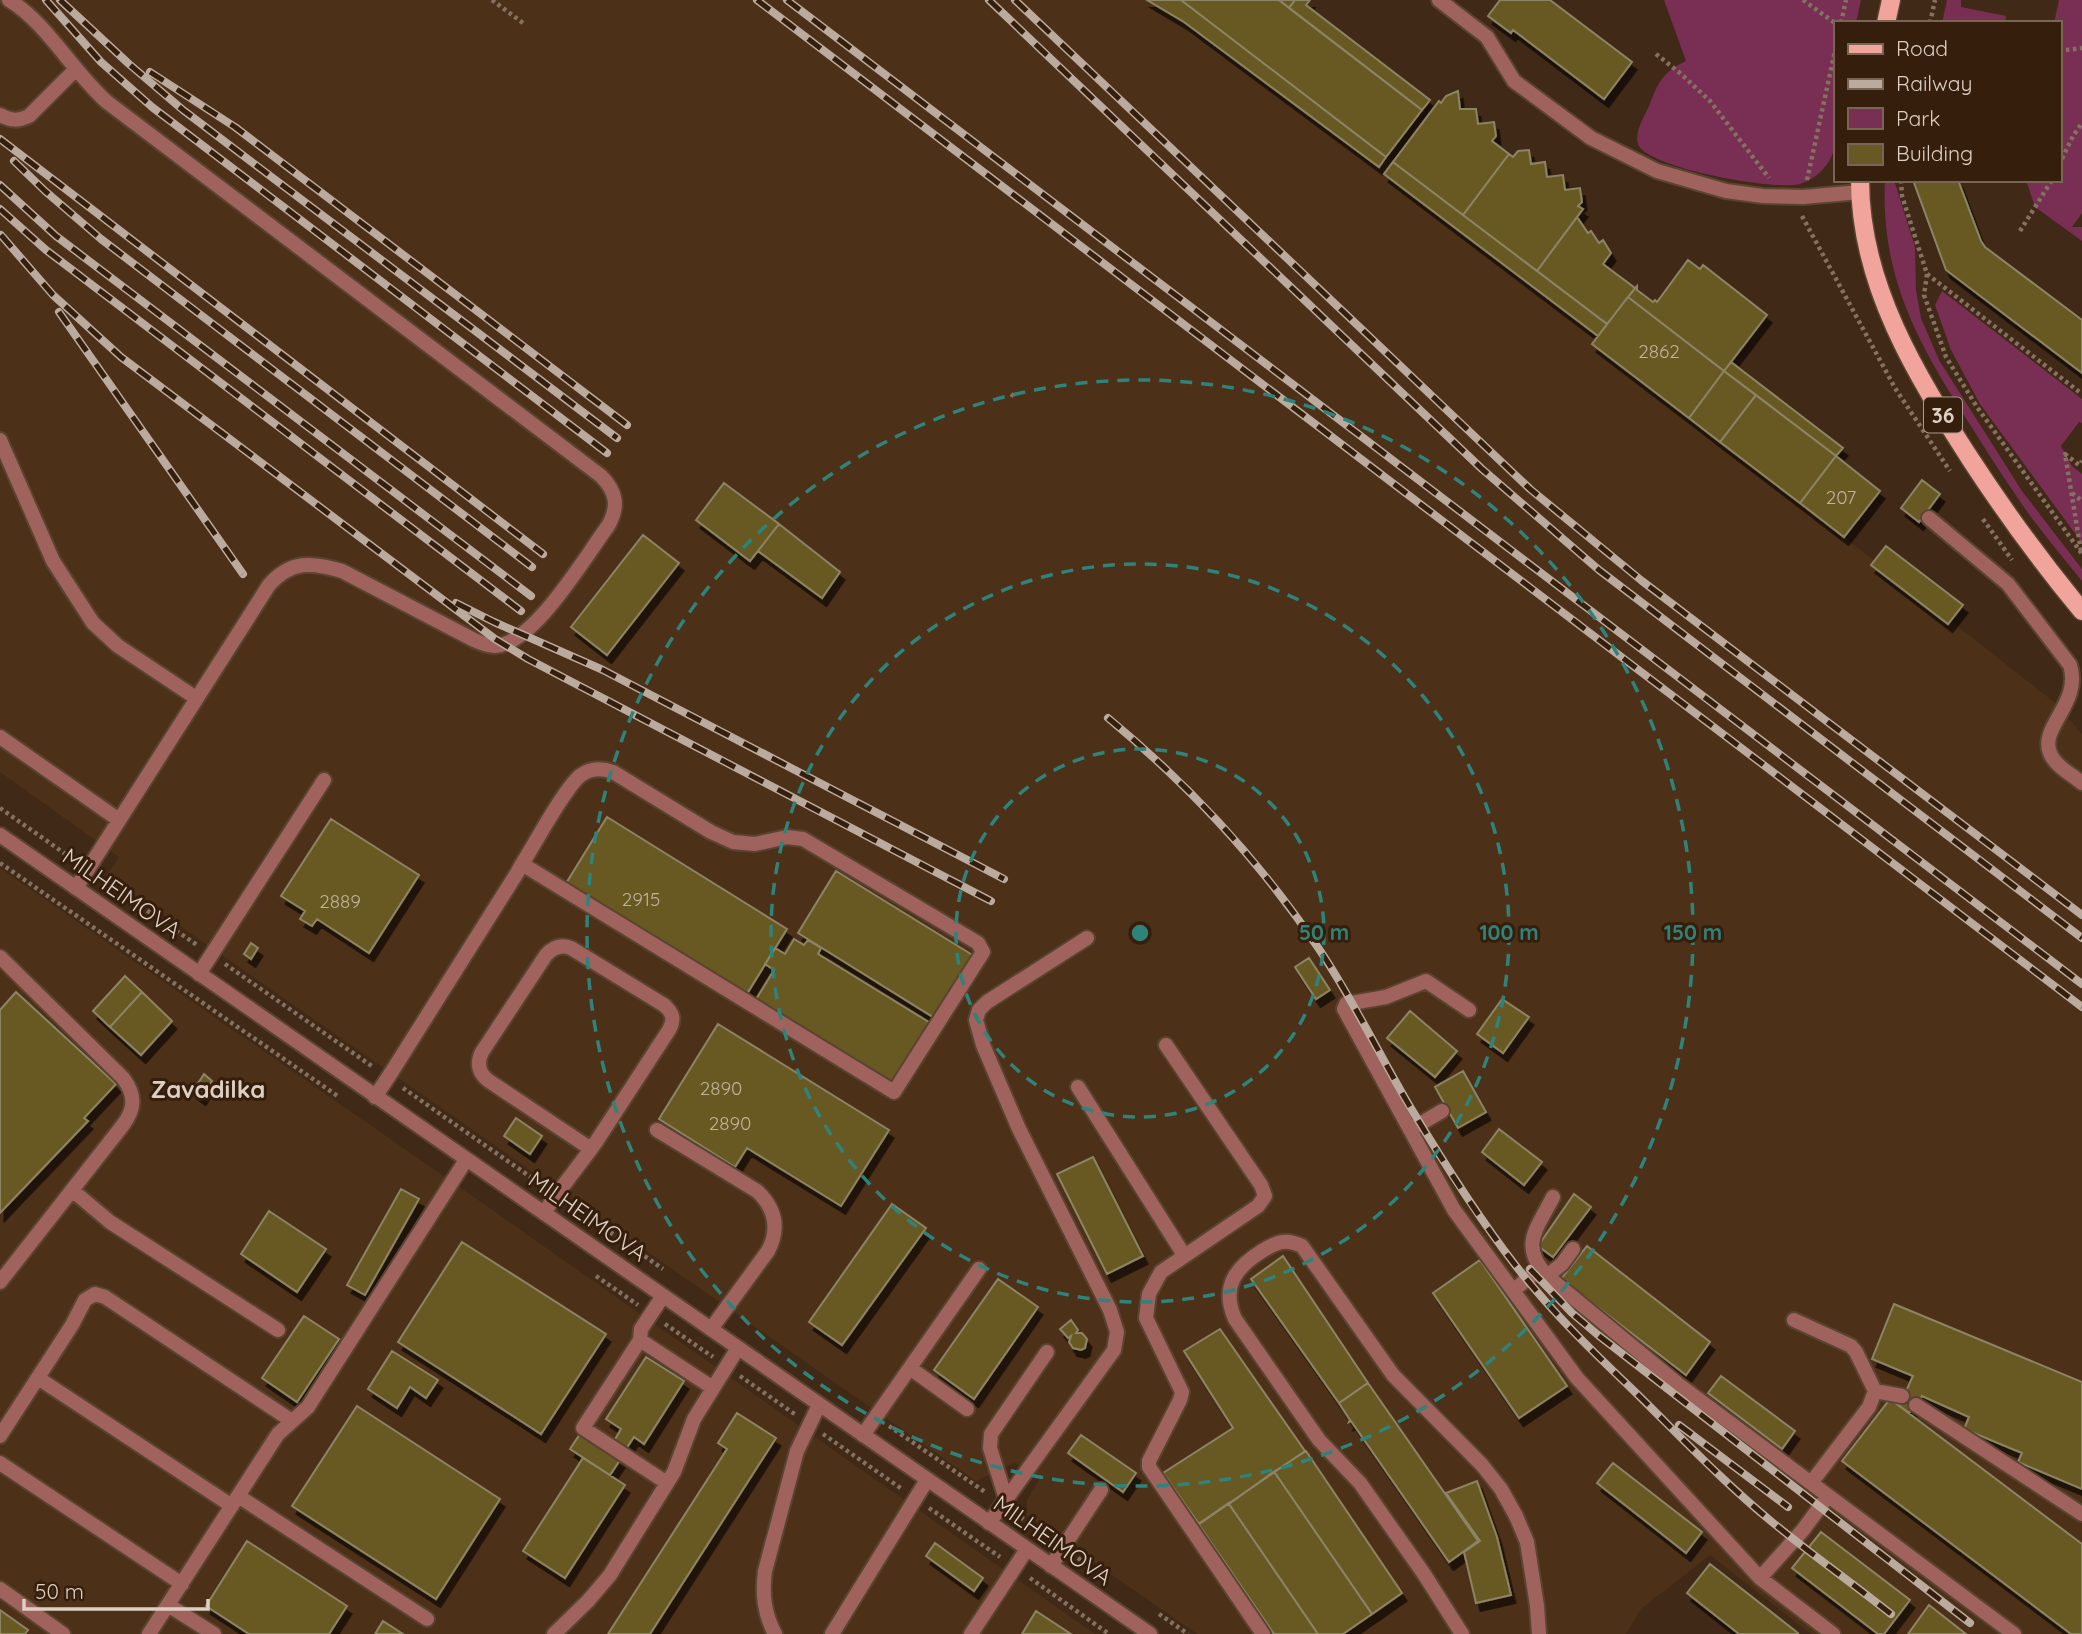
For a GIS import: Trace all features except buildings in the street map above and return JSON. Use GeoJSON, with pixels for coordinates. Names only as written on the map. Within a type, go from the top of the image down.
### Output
{"type":"FeatureCollection","features":[{"type":"Feature","properties":{"kind":"main road"},"geometry":{"type":"LineString","coordinates":[[1886,21],[1891,0]]}},
{"type":"Feature","properties":{"kind":"main road","name":"36"},"geometry":{"type":"LineString","coordinates":[[1860,186],[1863,222],[1875,277],[1895,328],[1921,379],[1987,484],[2082,611]]}},
{"type":"Feature","properties":{"kind":"street"},"geometry":{"type":"LineString","coordinates":[[9,0],[32,17],[94,91],[124,117],[601,476],[613,491],[616,500],[608,526],[540,619],[523,635],[503,645],[486,645],[474,640],[342,571],[306,565],[279,574],[269,585],[76,888]]}},
{"type":"Feature","properties":{"kind":"street"},"geometry":{"type":"LineString","coordinates":[[1439,0],[1487,37],[1514,81],[1591,138],[1657,171],[1726,191],[1763,196],[1803,197],[1860,186]]}},
{"type":"Feature","properties":{"kind":"street"},"geometry":{"type":"LineString","coordinates":[[0,116],[8,120],[19,120],[29,116],[75,70]]}},
{"type":"Feature","properties":{"kind":"street"},"geometry":{"type":"LineString","coordinates":[[0,440],[44,544],[93,623],[118,646],[196,698]]}},
{"type":"Feature","properties":{"kind":"street"},"geometry":{"type":"LineString","coordinates":[[1929,518],[2008,584],[2070,665],[2074,688],[2050,736],[2049,747],[2057,764],[2082,783]]}},
{"type":"Feature","properties":{"kind":"street"},"geometry":{"type":"LineString","coordinates":[[0,737],[119,820]]}},
{"type":"Feature","properties":{"kind":"street"},"geometry":{"type":"LineString","coordinates":[[375,1097],[522,864],[578,778],[591,770],[605,769],[711,832],[733,842],[755,844],[787,837],[803,839],[978,943],[983,952],[894,1092],[522,864]]}},
{"type":"Feature","properties":{"kind":"street"},"geometry":{"type":"LineString","coordinates":[[199,974],[324,780]]}},
{"type":"Feature","properties":{"kind":"street","name":"MILHEIMOVA"},"geometry":{"type":"LineString","coordinates":[[0,835],[1150,1634]]}},
{"type":"Feature","properties":{"kind":"street"},"geometry":{"type":"LineString","coordinates":[[989,1523],[1114,1350],[1117,1332],[1110,1310],[1019,1129],[980,1037],[977,1013],[987,1002],[1087,938]]}},
{"type":"Feature","properties":{"kind":"street"},"geometry":{"type":"LineString","coordinates":[[544,1213],[591,1149],[669,1030],[673,1016],[664,1005],[570,948],[562,946],[546,955],[482,1052],[478,1063],[481,1074],[486,1079],[591,1149]]}},
{"type":"Feature","properties":{"kind":"street"},"geometry":{"type":"LineString","coordinates":[[0,957],[123,1079],[132,1092],[133,1104],[128,1119],[0,1282]]}},
{"type":"Feature","properties":{"kind":"street"},"geometry":{"type":"LineString","coordinates":[[1469,1010],[1426,981],[1386,997],[1351,1003],[1344,1007],[1347,1017],[1454,1210],[1592,1397],[1760,1578],[1833,1634]]}},
{"type":"Feature","properties":{"kind":"street"},"geometry":{"type":"LineString","coordinates":[[1166,1045],[1261,1185],[1265,1196],[1258,1206],[1161,1272],[1153,1283],[1146,1318],[1182,1392],[1149,1461],[1149,1467],[1263,1634]]}},
{"type":"Feature","properties":{"kind":"street"},"geometry":{"type":"LineString","coordinates":[[1078,1087],[1184,1255]]}},
{"type":"Feature","properties":{"kind":"street"},"geometry":{"type":"LineString","coordinates":[[1410,1129],[1442,1111]]}},
{"type":"Feature","properties":{"kind":"street"},"geometry":{"type":"LineString","coordinates":[[657,1130],[757,1191],[765,1199],[774,1218],[773,1240],[768,1251],[711,1329]]}},
{"type":"Feature","properties":{"kind":"street"},"geometry":{"type":"LineString","coordinates":[[149,1634],[278,1434],[308,1407],[466,1160]]}},
{"type":"Feature","properties":{"kind":"street"},"geometry":{"type":"LineString","coordinates":[[72,1190],[110,1222],[278,1330]]}},
{"type":"Feature","properties":{"kind":"street"},"geometry":{"type":"LineString","coordinates":[[1553,1197],[1531,1244],[1535,1262],[1544,1272],[1678,1384],[2014,1634]]}},
{"type":"Feature","properties":{"kind":"street"},"geometry":{"type":"LineString","coordinates":[[1462,1634],[1360,1483],[1319,1440],[1235,1319],[1229,1300],[1234,1276],[1246,1262],[1276,1242],[1285,1240],[1302,1246],[1392,1375],[1482,1465],[1501,1489],[1527,1542],[1538,1606],[1539,1634]]}},
{"type":"Feature","properties":{"kind":"street"},"geometry":{"type":"LineString","coordinates":[[1513,1291],[1562,1264],[1573,1249]]}},
{"type":"Feature","properties":{"kind":"street"},"geometry":{"type":"LineString","coordinates":[[863,1435],[979,1269]]}},
{"type":"Feature","properties":{"kind":"street"},"geometry":{"type":"LineString","coordinates":[[0,1436],[85,1300],[91,1295],[100,1294],[292,1422]]}},
{"type":"Feature","properties":{"kind":"street"},"geometry":{"type":"LineString","coordinates":[[663,1296],[641,1329],[640,1340],[583,1428],[667,1483]]}},
{"type":"Feature","properties":{"kind":"street"},"geometry":{"type":"LineString","coordinates":[[1794,1320],[1851,1346],[1875,1391],[1870,1407],[1811,1483]]}},
{"type":"Feature","properties":{"kind":"street"},"geometry":{"type":"LineString","coordinates":[[640,1340],[713,1388]]}},
{"type":"Feature","properties":{"kind":"street"},"geometry":{"type":"LineString","coordinates":[[554,1634],[610,1575],[667,1483],[678,1463],[694,1419],[738,1349]]}},
{"type":"Feature","properties":{"kind":"street"},"geometry":{"type":"LineString","coordinates":[[1004,1502],[990,1448],[991,1434],[1047,1352]]}},
{"type":"Feature","properties":{"kind":"street"},"geometry":{"type":"LineString","coordinates":[[910,1368],[967,1409]]}},
{"type":"Feature","properties":{"kind":"street"},"geometry":{"type":"LineString","coordinates":[[38,1378],[427,1619]]}},
{"type":"Feature","properties":{"kind":"street"},"geometry":{"type":"LineString","coordinates":[[1875,1391],[1902,1396]]}},
{"type":"Feature","properties":{"kind":"street"},"geometry":{"type":"LineString","coordinates":[[775,1634],[765,1609],[762,1591],[765,1570],[785,1490],[808,1424],[819,1405]]}},
{"type":"Feature","properties":{"kind":"street"},"geometry":{"type":"LineString","coordinates":[[1916,1405],[2082,1514]]}},
{"type":"Feature","properties":{"kind":"street"},"geometry":{"type":"LineString","coordinates":[[0,1463],[182,1584]]}},
{"type":"Feature","properties":{"kind":"street"},"geometry":{"type":"LineString","coordinates":[[832,1634],[927,1480]]}},
{"type":"Feature","properties":{"kind":"street"},"geometry":{"type":"LineString","coordinates":[[1051,1566],[1101,1490]]}},
{"type":"Feature","properties":{"kind":"street"},"geometry":{"type":"LineString","coordinates":[[1760,1578],[1803,1530],[1828,1496]]}},
{"type":"Feature","properties":{"kind":"street"},"geometry":{"type":"LineString","coordinates":[[971,1634],[1027,1549]]}},
{"type":"Feature","properties":{"kind":"street"},"geometry":{"type":"LineString","coordinates":[[0,1589],[62,1634]]}},
{"type":"Feature","properties":{"kind":"street"},"geometry":{"type":"LineString","coordinates":[[168,1605],[214,1634]]}},
{"type":"Feature","properties":{"kind":"path"},"geometry":{"type":"LineString","coordinates":[[492,0],[523,23]]}},
{"type":"Feature","properties":{"kind":"path"},"geometry":{"type":"LineString","coordinates":[[1802,0],[1834,22]]}},
{"type":"Feature","properties":{"kind":"path"},"geometry":{"type":"LineString","coordinates":[[1841,21],[1846,0]]}},
{"type":"Feature","properties":{"kind":"path"},"geometry":{"type":"LineString","coordinates":[[1930,21],[1935,0]]}},
{"type":"Feature","properties":{"kind":"path"},"geometry":{"type":"LineString","coordinates":[[2061,51],[2082,48]]}},
{"type":"Feature","properties":{"kind":"path"},"geometry":{"type":"LineString","coordinates":[[1656,54],[1680,72],[1710,101],[1772,181]]}},
{"type":"Feature","properties":{"kind":"path"},"geometry":{"type":"LineString","coordinates":[[1834,56],[1801,215],[1908,408]]}},
{"type":"Feature","properties":{"kind":"path"},"geometry":{"type":"LineString","coordinates":[[2061,161],[2082,123]]}},
{"type":"Feature","properties":{"kind":"path"},"geometry":{"type":"LineString","coordinates":[[1901,182],[1902,196],[1927,274],[1924,295],[1946,357],[1977,407],[2082,554]]}},
{"type":"Feature","properties":{"kind":"path"},"geometry":{"type":"LineString","coordinates":[[2020,231],[2051,182]]}},
{"type":"Feature","properties":{"kind":"path"},"geometry":{"type":"LineString","coordinates":[[1927,274],[2082,394]]}},
{"type":"Feature","properties":{"kind":"path"},"geometry":{"type":"LineString","coordinates":[[2082,461],[2079,465],[2065,454],[2082,554]]}},
{"type":"Feature","properties":{"kind":"path"},"geometry":{"type":"LineString","coordinates":[[2071,492],[2082,500]]}},
{"type":"Feature","properties":{"kind":"path"},"geometry":{"type":"LineString","coordinates":[[0,808],[668,1272]]}},
{"type":"Feature","properties":{"kind":"path"},"geometry":{"type":"LineString","coordinates":[[0,863],[341,1098]]}},
{"type":"Feature","properties":{"kind":"path"},"geometry":{"type":"LineString","coordinates":[[594,1274],[1109,1634]]}},
{"type":"Feature","properties":{"kind":"path"},"geometry":{"type":"LineString","coordinates":[[875,1417],[1004,1502],[1097,1571]]}},
{"type":"Feature","properties":{"kind":"path"},"geometry":{"type":"LineString","coordinates":[[1154,1610],[1188,1634]]}},
{"type":"Feature","properties":{"kind":"shaded area"},"geometry":{"type":"Polygon","coordinates":[[[0,0],[1181,0],[1607,324],[1593,344],[2054,702],[2082,734],[2082,1634],[1811,1634],[1710,1555],[1641,1609],[1626,1634],[1197,1634],[1026,1515],[1027,1500],[1039,1480],[1015,1463],[976,1481],[107,875],[119,857],[0,772],[0,0]]]}},
{"type":"Feature","properties":{"kind":"shaded area"},"geometry":{"type":"Polygon","coordinates":[[[0,868],[481,1202],[1095,1634],[0,1634],[0,868]]]}},
{"type":"Feature","properties":{"kind":"green space"},"geometry":{"type":"Polygon","coordinates":[[[1664,0],[1861,0],[1856,21],[1834,21],[1833,154],[1818,174],[1800,184],[1766,184],[1713,176],[1686,169],[1646,153],[1637,139],[1659,83],[1667,73],[1686,61],[1664,0]]]}},
{"type":"Feature","properties":{"kind":"green space"},"geometry":{"type":"Polygon","coordinates":[[[1947,0],[1961,0],[1961,7],[2006,16],[2005,21],[1942,21],[1947,0]]]}},
{"type":"Feature","properties":{"kind":"green space"},"geometry":{"type":"Polygon","coordinates":[[[2059,0],[2082,0],[2082,213],[2072,227],[2082,227],[2082,241],[2035,207],[2027,182],[2061,182],[2061,21],[2054,21],[2059,0]]]}},
{"type":"Feature","properties":{"kind":"green space"},"geometry":{"type":"Polygon","coordinates":[[[1885,182],[1895,182],[1915,247],[1916,290],[1921,318],[1939,360],[2022,491],[2082,569],[2082,581],[2005,480],[1935,368],[1907,310],[1897,280],[1889,249],[1885,182]]]}},
{"type":"Feature","properties":{"kind":"green space"},"geometry":{"type":"Polygon","coordinates":[[[1942,291],[2082,399],[2082,423],[2079,422],[2061,446],[2072,466],[2082,474],[2082,543],[1980,404],[1951,350],[1935,305],[1942,291]]]}},
{"type":"Feature","properties":{"kind":"railway"},"geometry":{"type":"LineString","coordinates":[[46,0],[101,62],[152,107],[607,453]]}},
{"type":"Feature","properties":{"kind":"railway"},"geometry":{"type":"LineString","coordinates":[[60,0],[183,110],[617,438]]}},
{"type":"Feature","properties":{"kind":"railway"},"geometry":{"type":"LineString","coordinates":[[757,0],[2082,1007]]}},
{"type":"Feature","properties":{"kind":"railway"},"geometry":{"type":"LineString","coordinates":[[787,0],[2082,984]]}},
{"type":"Feature","properties":{"kind":"railway"},"geometry":{"type":"LineString","coordinates":[[989,0],[1482,469],[1599,570],[2082,938]]}},
{"type":"Feature","properties":{"kind":"railway"},"geometry":{"type":"LineString","coordinates":[[1015,0],[1530,489],[1642,581],[2082,915]]}},
{"type":"Feature","properties":{"kind":"railway"},"geometry":{"type":"LineString","coordinates":[[150,72],[235,127],[627,425]]}},
{"type":"Feature","properties":{"kind":"railway"},"geometry":{"type":"LineString","coordinates":[[0,139],[543,554]]}},
{"type":"Feature","properties":{"kind":"railway"},"geometry":{"type":"LineString","coordinates":[[14,161],[101,239],[532,567]]}},
{"type":"Feature","properties":{"kind":"railway"},"geometry":{"type":"LineString","coordinates":[[0,185],[56,236],[531,596]]}},
{"type":"Feature","properties":{"kind":"railway"},"geometry":{"type":"LineString","coordinates":[[0,209],[46,250],[521,611]]}},
{"type":"Feature","properties":{"kind":"railway"},"geometry":{"type":"LineString","coordinates":[[1,235],[53,295],[121,357],[495,639],[528,659],[991,901]]}},
{"type":"Feature","properties":{"kind":"railway"},"geometry":{"type":"LineString","coordinates":[[59,312],[243,574]]}},
{"type":"Feature","properties":{"kind":"railway"},"geometry":{"type":"LineString","coordinates":[[456,603],[603,670],[1004,879]]}},
{"type":"Feature","properties":{"kind":"railway"},"geometry":{"type":"LineString","coordinates":[[1108,718],[1195,797],[1273,885],[1343,987],[1409,1105],[1460,1187],[1543,1299],[1736,1490],[1787,1534],[1891,1614]]}},
{"type":"Feature","properties":{"kind":"railway"},"geometry":{"type":"LineString","coordinates":[[1530,1269],[1572,1313],[1598,1335],[1970,1623]]}},
{"type":"Feature","properties":{"kind":"railway"},"geometry":{"type":"LineString","coordinates":[[1679,1425],[1788,1507]]}},
{"type":"Feature","properties":{"kind":"district","name":"Zavadilka"},"geometry":{"type":"Point","coordinates":[208,1089]}}]}
